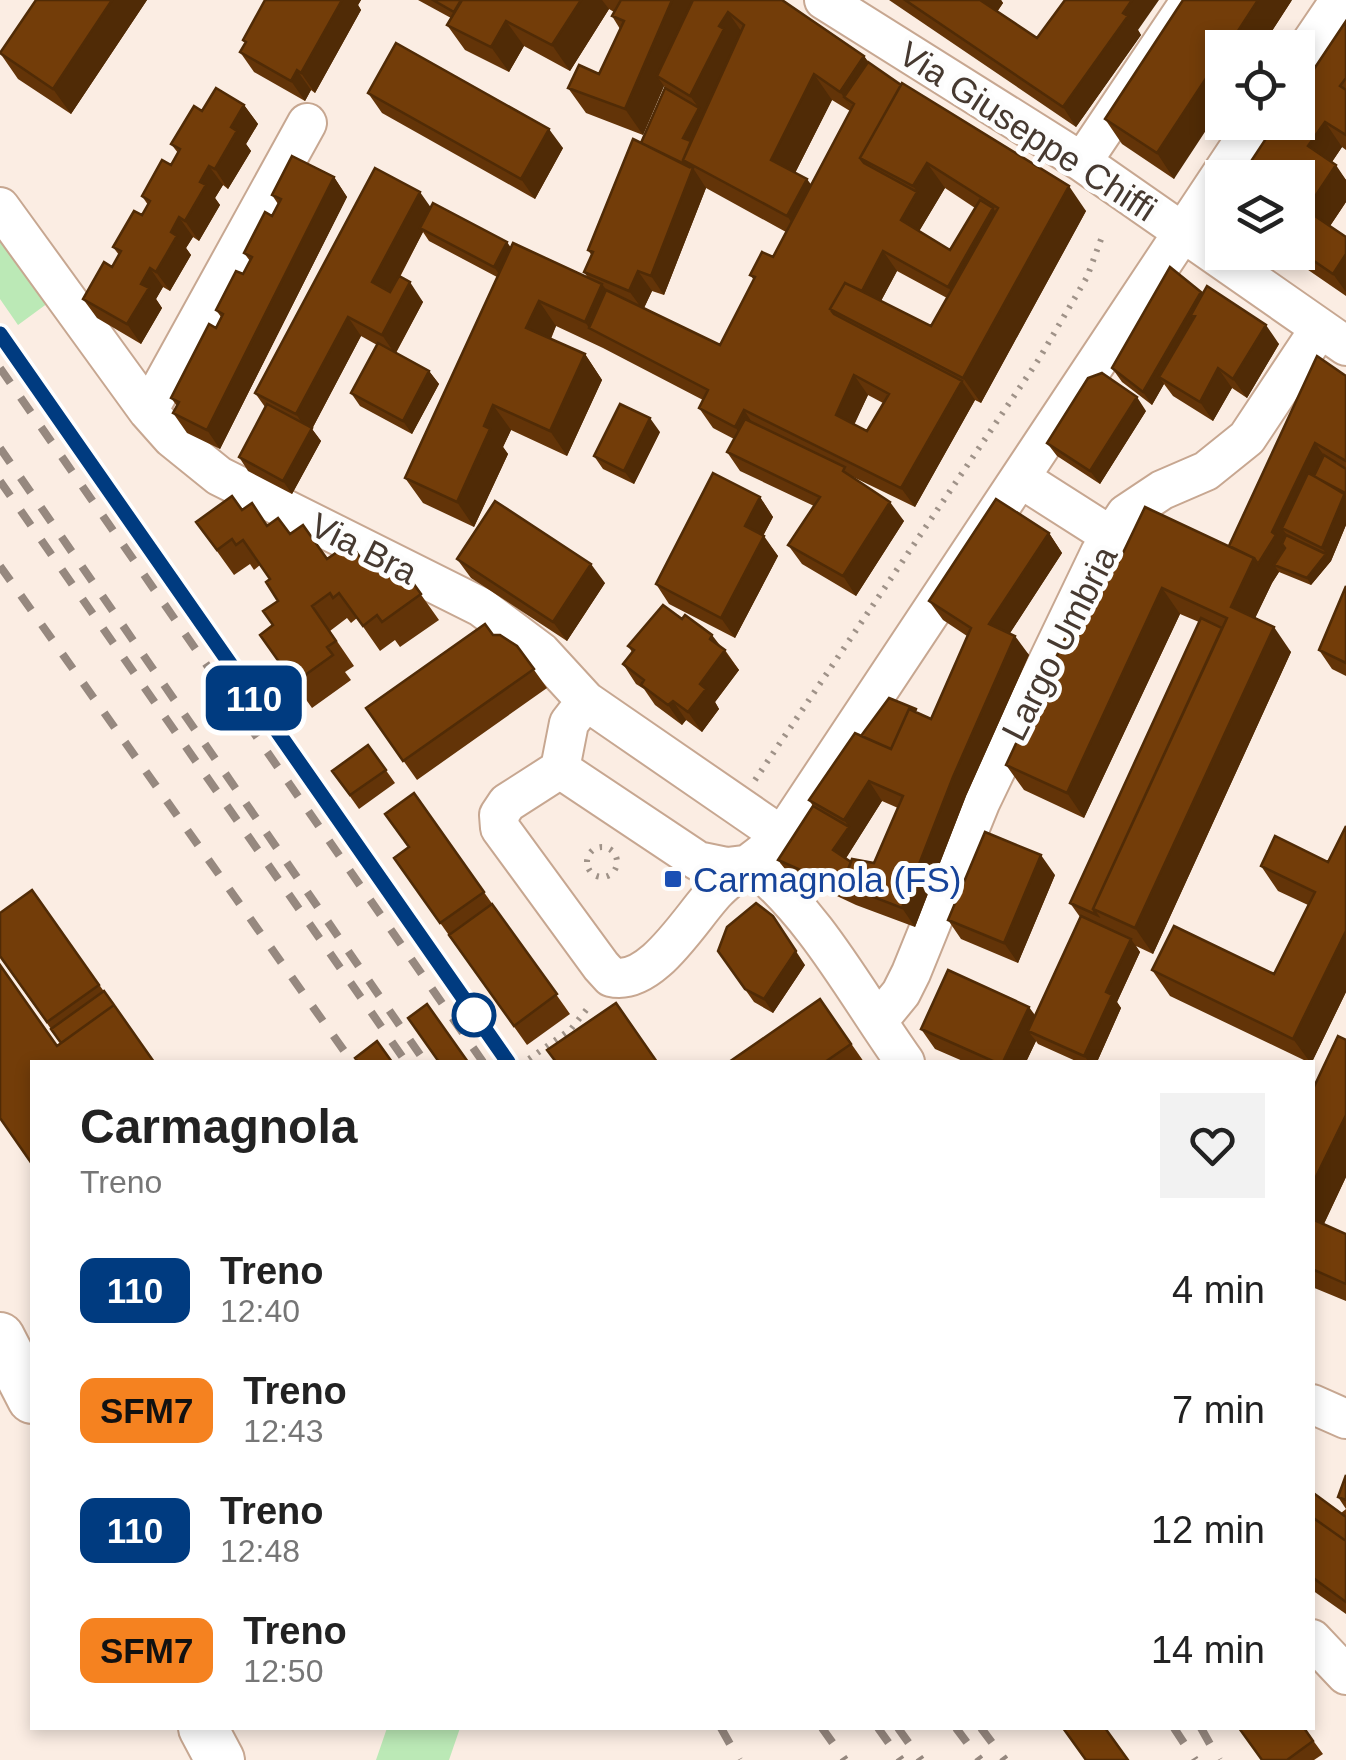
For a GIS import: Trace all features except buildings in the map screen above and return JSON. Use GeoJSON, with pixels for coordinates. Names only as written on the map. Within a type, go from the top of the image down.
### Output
{"type":"FeatureCollection","features":[{"type":"Feature","properties":{"kind":"main road"},"geometry":{"type":"LineString","coordinates":[[4,1345],[30,1395]]}},
{"type":"Feature","properties":{"kind":"main road"},"geometry":{"type":"LineString","coordinates":[[204,1730],[220,1760]]}},
{"type":"Feature","properties":{"kind":"street","name":"Via Giuseppe Chiffi"},"geometry":{"type":"LineString","coordinates":[[824,0],[1082,162],[1333,337]]}},
{"type":"Feature","properties":{"kind":"street"},"geometry":{"type":"LineString","coordinates":[[1082,162],[1192,0]]}},
{"type":"Feature","properties":{"kind":"street"},"geometry":{"type":"LineString","coordinates":[[1315,37],[1340,0]]}},
{"type":"Feature","properties":{"kind":"street"},"geometry":{"type":"LineString","coordinates":[[148,410],[307,123]]}},
{"type":"Feature","properties":{"kind":"street"},"geometry":{"type":"LineString","coordinates":[[586,701],[569,723],[560,769],[507,804],[499,816],[500,828],[611,977],[631,978],[656,961],[716,891],[782,836],[1244,140]]}},
{"type":"Feature","properties":{"kind":"street","name":"Via Bra"},"geometry":{"type":"LineString","coordinates":[[0,207],[148,410],[172,438],[219,476],[481,607],[541,652],[586,701],[782,836]]}},
{"type":"Feature","properties":{"kind":"street","name":"Largo Umbria"},"geometry":{"type":"LineString","coordinates":[[878,1020],[902,993],[980,803],[1111,536],[1126,514],[1162,490],[1206,471],[1247,438],[1333,337]]}},
{"type":"Feature","properties":{"kind":"street"},"geometry":{"type":"LineString","coordinates":[[1020,478],[1111,536]]}},
{"type":"Feature","properties":{"kind":"street"},"geometry":{"type":"LineString","coordinates":[[560,769],[698,861],[726,867],[752,864],[782,888],[904,1060]]}},
{"type":"Feature","properties":{"kind":"street"},"geometry":{"type":"LineString","coordinates":[[1315,1405],[1346,1418]]}},
{"type":"Feature","properties":{"kind":"street"},"geometry":{"type":"LineString","coordinates":[[1315,1642],[1346,1676]]}},
{"type":"Feature","properties":{"kind":"path"},"geometry":{"type":"LineString","coordinates":[[737,806],[1039,359],[1088,277],[1103,234]]}},
{"type":"Feature","properties":{"kind":"path"},"geometry":{"type":"LineString","coordinates":[[605,846],[613,851],[617,866],[611,875],[591,873],[586,864],[591,851],[605,846]]}},
{"type":"Feature","properties":{"kind":"path"},"geometry":{"type":"LineString","coordinates":[[583,883],[591,873]]}},
{"type":"Feature","properties":{"kind":"path"},"geometry":{"type":"LineString","coordinates":[[528,1059],[571,1029],[611,977]]}},
{"type":"Feature","properties":{"kind":"path"},"geometry":{"type":"LineString","coordinates":[[571,1029],[580,1040]]}},
{"type":"Feature","properties":{"kind":"green space"},"geometry":{"type":"Polygon","coordinates":[[[0,236],[48,303],[18,325],[0,299],[0,236]]]}},
{"type":"Feature","properties":{"kind":"green space"},"geometry":{"type":"Polygon","coordinates":[[[386,1730],[459,1730],[449,1760],[376,1760],[386,1730]]]}},
{"type":"Feature","properties":{"kind":"railway"},"geometry":{"type":"LineString","coordinates":[[0,334],[507,1060]]}},
{"type":"Feature","properties":{"kind":"railway"},"geometry":{"type":"LineString","coordinates":[[0,368],[482,1060]]}},
{"type":"Feature","properties":{"kind":"railway"},"geometry":{"type":"LineString","coordinates":[[0,448],[424,1060]]}},
{"type":"Feature","properties":{"kind":"railway"},"geometry":{"type":"LineString","coordinates":[[0,481],[405,1060]]}},
{"type":"Feature","properties":{"kind":"railway"},"geometry":{"type":"LineString","coordinates":[[0,566],[351,1060]]}},
{"type":"Feature","properties":{"kind":"railway"},"geometry":{"type":"LineString","coordinates":[[722,1730],[739,1760]]}},
{"type":"Feature","properties":{"kind":"railway"},"geometry":{"type":"LineString","coordinates":[[823,1730],[845,1760]]}},
{"type":"Feature","properties":{"kind":"railway"},"geometry":{"type":"LineString","coordinates":[[879,1730],[901,1760]]}},
{"type":"Feature","properties":{"kind":"railway"},"geometry":{"type":"LineString","coordinates":[[899,1730],[921,1760]]}},
{"type":"Feature","properties":{"kind":"railway"},"geometry":{"type":"LineString","coordinates":[[958,1730],[980,1760]]}},
{"type":"Feature","properties":{"kind":"railway"},"geometry":{"type":"LineString","coordinates":[[982,1730],[1005,1760]]}},
{"type":"Feature","properties":{"kind":"railway"},"geometry":{"type":"LineString","coordinates":[[1175,1730],[1195,1760]]}},
{"type":"Feature","properties":{"kind":"railway"},"geometry":{"type":"LineString","coordinates":[[1202,1730],[1219,1760]]}},
{"type":"Feature","properties":{"kind":"train","name":"110"},"geometry":{"type":"LineString","coordinates":[[0,334],[507,1060]]}},
{"type":"Feature","properties":{"kind":"place","name":"Carmagnola (FS)"},"geometry":{"type":"Point","coordinates":[673,879]}}]}
